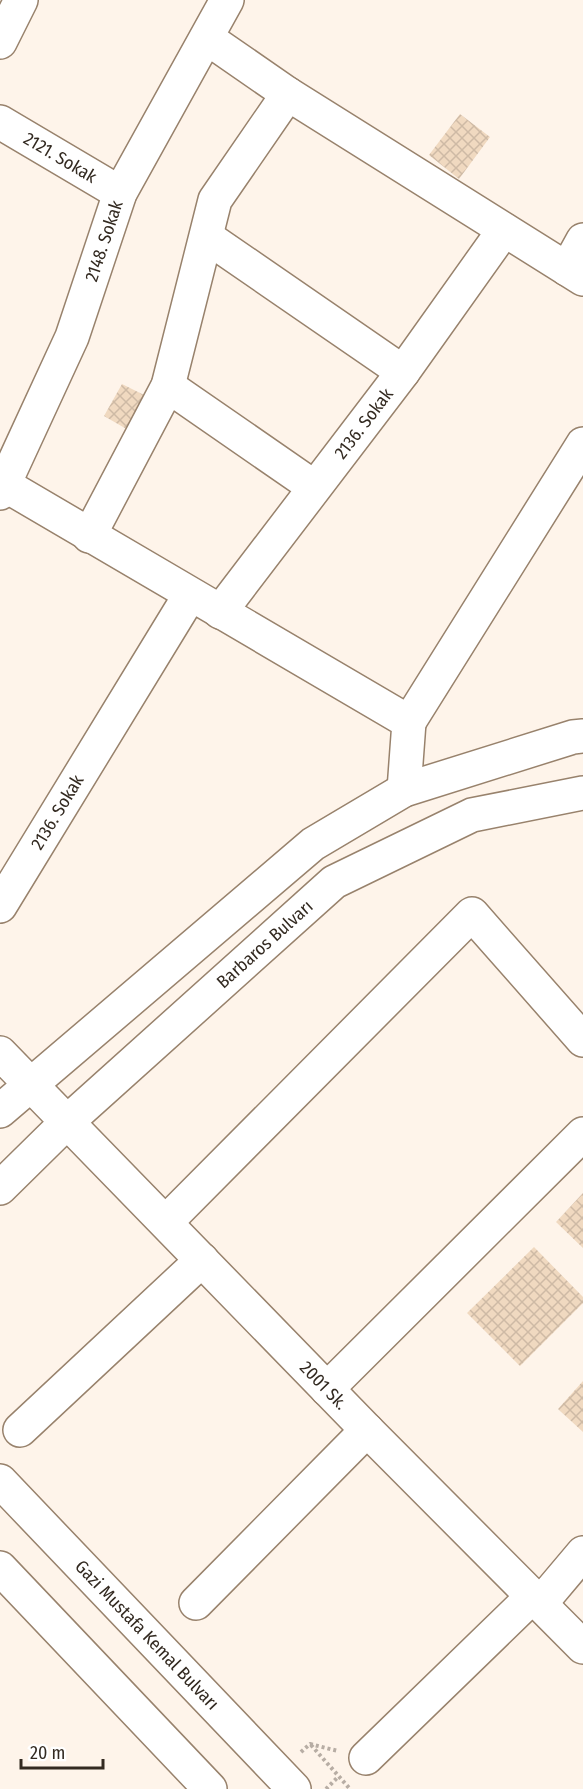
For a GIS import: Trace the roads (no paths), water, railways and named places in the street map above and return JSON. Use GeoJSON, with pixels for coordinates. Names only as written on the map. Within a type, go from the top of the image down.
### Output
{"type":"FeatureCollection","features":[{"type":"Feature","properties":{"kind":"main road","name":"2148. Sokak"},"geometry":{"type":"LineString","coordinates":[[2,489],[72,337],[120,193],[227,0]]}},
{"type":"Feature","properties":{"kind":"main road"},"geometry":{"type":"LineString","coordinates":[[0,42],[13,3]]}},
{"type":"Feature","properties":{"kind":"main road"},"geometry":{"type":"LineString","coordinates":[[207,38],[288,94],[575,274],[583,240]]}},
{"type":"Feature","properties":{"kind":"main road"},"geometry":{"type":"LineString","coordinates":[[89,536],[168,386],[215,200],[288,94]]}},
{"type":"Feature","properties":{"kind":"main road","name":"2121. Sokak"},"geometry":{"type":"LineString","coordinates":[[0,122],[120,193]]}},
{"type":"Feature","properties":{"kind":"main road","name":"2136. Sokak"},"geometry":{"type":"LineString","coordinates":[[220,612],[404,372],[504,230]]}},
{"type":"Feature","properties":{"kind":"main road"},"geometry":{"type":"LineString","coordinates":[[207,237],[404,372]]}},
{"type":"Feature","properties":{"kind":"main road"},"geometry":{"type":"LineString","coordinates":[[168,386],[314,487]]}},
{"type":"Feature","properties":{"kind":"main road"},"geometry":{"type":"LineString","coordinates":[[404,790],[409,722],[583,444]]}},
{"type":"Feature","properties":{"kind":"main road"},"geometry":{"type":"LineString","coordinates":[[2,489],[89,536],[409,722]]}},
{"type":"Feature","properties":{"kind":"main road","name":"2136. Sokak"},"geometry":{"type":"LineString","coordinates":[[0,906],[190,595]]}},
{"type":"Feature","properties":{"kind":"main road"},"geometry":{"type":"LineString","coordinates":[[0,1111],[312,844],[404,790],[573,737],[583,736]]}},
{"type":"Feature","properties":{"kind":"main road","name":"Barbaros Bulvarı"},"geometry":{"type":"LineString","coordinates":[[0,1188],[67,1122],[334,882],[472,815],[583,793]]}},
{"type":"Feature","properties":{"kind":"main road"},"geometry":{"type":"LineString","coordinates":[[166,1222],[472,914],[583,1040]]}},
{"type":"Feature","properties":{"kind":"main road","name":"2001 Sk."},"geometry":{"type":"LineString","coordinates":[[0,1053],[367,1430],[583,1647]]}},
{"type":"Feature","properties":{"kind":"main road"},"geometry":{"type":"LineString","coordinates":[[327,1389],[583,1134]]}},
{"type":"Feature","properties":{"kind":"main road"},"geometry":{"type":"LineString","coordinates":[[20,1430],[202,1260]]}},
{"type":"Feature","properties":{"kind":"main road"},"geometry":{"type":"LineString","coordinates":[[196,1603],[367,1430]]}},
{"type":"Feature","properties":{"kind":"main road","name":"Gazi Mustafa Kemal Bulvarı"},"geometry":{"type":"LineString","coordinates":[[0,1481],[287,1781]]}},
{"type":"Feature","properties":{"kind":"main road"},"geometry":{"type":"LineString","coordinates":[[366,1758],[537,1600],[583,1553]]}},
{"type":"Feature","properties":{"kind":"main road"},"geometry":{"type":"LineString","coordinates":[[0,1568],[210,1789]]}}]}
